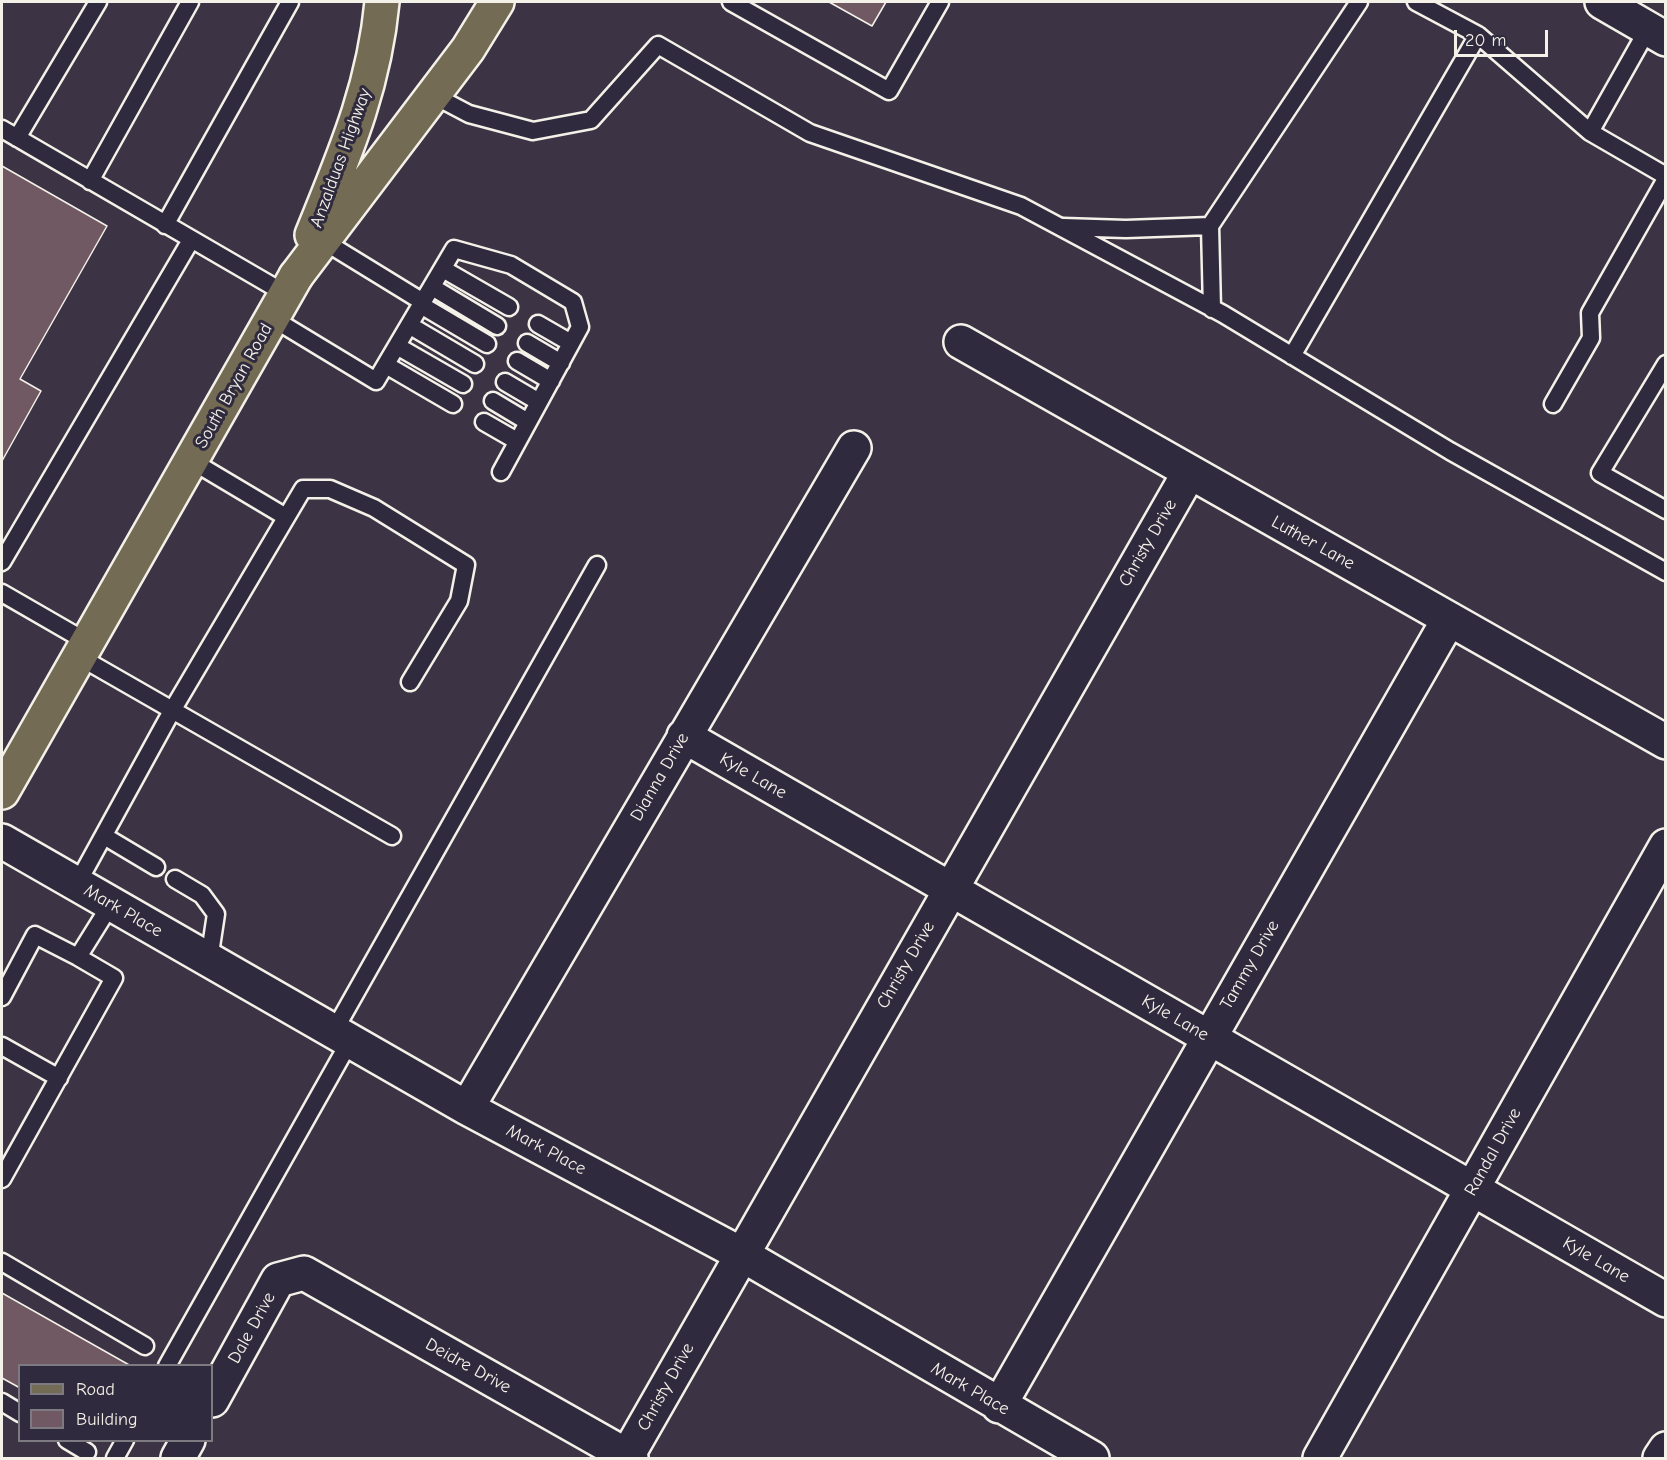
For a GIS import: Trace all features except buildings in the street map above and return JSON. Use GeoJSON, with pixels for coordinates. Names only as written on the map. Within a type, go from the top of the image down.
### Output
{"type":"FeatureCollection","features":[{"type":"Feature","properties":{"kind":"main road","name":"Anzalduas Highway"},"geometry":{"type":"LineString","coordinates":[[285,296],[362,110],[379,34],[382,2]]}},
{"type":"Feature","properties":{"kind":"main road","name":"South Bryan Road"},"geometry":{"type":"LineString","coordinates":[[2,792],[285,296],[322,240],[431,94],[468,49],[496,2]]}},
{"type":"Feature","properties":{"kind":"street"},"geometry":{"type":"LineString","coordinates":[[1602,2],[1657,34]]}},
{"type":"Feature","properties":{"kind":"street","name":"Luther Lane"},"geometry":{"type":"LineString","coordinates":[[961,342],[1665,742]]}},
{"type":"Feature","properties":{"kind":"street","name":"Dianna Drive"},"geometry":{"type":"LineString","coordinates":[[467,1108],[854,448]]}},
{"type":"Feature","properties":{"kind":"street","name":"Christy Drive"},"geometry":{"type":"LineString","coordinates":[[628,1458],[741,1254],[1189,472]]}},
{"type":"Feature","properties":{"kind":"street","name":"Tammy Drive"},"geometry":{"type":"LineString","coordinates":[[999,1406],[1449,619]]}},
{"type":"Feature","properties":{"kind":"street","name":"Kyle Lane"},"geometry":{"type":"LineString","coordinates":[[684,736],[1665,1300]]}},
{"type":"Feature","properties":{"kind":"street","name":"Mark Place"},"geometry":{"type":"LineString","coordinates":[[2,841],[467,1108],[741,1254],[1092,1458]]}},
{"type":"Feature","properties":{"kind":"street","name":"Randal Drive"},"geometry":{"type":"LineString","coordinates":[[1320,1458],[1665,846]]}},
{"type":"Feature","properties":{"kind":"street","name":"Deidre Drive"},"geometry":{"type":"LineString","coordinates":[[304,1273],[628,1458]]}},
{"type":"Feature","properties":{"kind":"street","name":"Dale Drive"},"geometry":{"type":"LineString","coordinates":[[213,1398],[278,1281],[304,1273]]}},
{"type":"Feature","properties":{"kind":"street"},"geometry":{"type":"LineString","coordinates":[[178,1458],[187,1442]]}},
{"type":"Feature","properties":{"kind":"street"},"geometry":{"type":"LineString","coordinates":[[1660,1458],[1665,1449]]}},
{"type":"Feature","properties":{"kind":"lane"},"geometry":{"type":"LineString","coordinates":[[17,138],[98,2]]}},
{"type":"Feature","properties":{"kind":"lane"},"geometry":{"type":"LineString","coordinates":[[90,181],[190,2]]}},
{"type":"Feature","properties":{"kind":"lane"},"geometry":{"type":"LineString","coordinates":[[165,225],[290,2]]}},
{"type":"Feature","properties":{"kind":"lane"},"geometry":{"type":"LineString","coordinates":[[731,2],[889,91],[940,2]]}},
{"type":"Feature","properties":{"kind":"lane"},"geometry":{"type":"LineString","coordinates":[[1212,309],[1210,226],[1359,2]]}},
{"type":"Feature","properties":{"kind":"lane"},"geometry":{"type":"LineString","coordinates":[[1416,2],[1478,35],[1590,132],[1665,178],[1590,313],[1591,338],[1552,404]]}},
{"type":"Feature","properties":{"kind":"lane"},"geometry":{"type":"LineString","coordinates":[[1590,132],[1657,34]]}},
{"type":"Feature","properties":{"kind":"lane"},"geometry":{"type":"LineString","coordinates":[[1292,356],[1478,35]]}},
{"type":"Feature","properties":{"kind":"lane"},"geometry":{"type":"LineString","coordinates":[[431,94],[469,114],[533,131],[591,120],[658,45],[810,134],[1021,206],[1212,309],[1450,451],[1665,572]]}},
{"type":"Feature","properties":{"kind":"lane"},"geometry":{"type":"LineString","coordinates":[[2,129],[285,296],[376,381],[454,249],[511,265],[573,302],[580,327],[501,472]]}},
{"type":"Feature","properties":{"kind":"lane"},"geometry":{"type":"LineString","coordinates":[[1058,226],[1126,229],[1210,226]]}},
{"type":"Feature","properties":{"kind":"lane"},"geometry":{"type":"LineString","coordinates":[[2,562],[191,240]]}},
{"type":"Feature","properties":{"kind":"lane"},"geometry":{"type":"LineString","coordinates":[[322,240],[487,344]]}},
{"type":"Feature","properties":{"kind":"lane"},"geometry":{"type":"LineString","coordinates":[[443,268],[508,307]]}},
{"type":"Feature","properties":{"kind":"lane"},"geometry":{"type":"LineString","coordinates":[[432,287],[497,326]]}},
{"type":"Feature","properties":{"kind":"lane"},"geometry":{"type":"LineString","coordinates":[[538,324],[572,343]]}},
{"type":"Feature","properties":{"kind":"lane"},"geometry":{"type":"LineString","coordinates":[[409,325],[475,364]]}},
{"type":"Feature","properties":{"kind":"lane"},"geometry":{"type":"LineString","coordinates":[[527,343],[561,363]]}},
{"type":"Feature","properties":{"kind":"lane"},"geometry":{"type":"LineString","coordinates":[[397,346],[464,384]]}},
{"type":"Feature","properties":{"kind":"lane"},"geometry":{"type":"LineString","coordinates":[[517,362],[551,381]]}},
{"type":"Feature","properties":{"kind":"lane"},"geometry":{"type":"LineString","coordinates":[[1665,364],[1600,473],[1665,510]]}},
{"type":"Feature","properties":{"kind":"lane"},"geometry":{"type":"LineString","coordinates":[[386,365],[453,404]]}},
{"type":"Feature","properties":{"kind":"lane"},"geometry":{"type":"LineString","coordinates":[[505,382],[539,402]]}},
{"type":"Feature","properties":{"kind":"lane"},"geometry":{"type":"LineString","coordinates":[[493,401],[528,422]]}},
{"type":"Feature","properties":{"kind":"lane"},"geometry":{"type":"LineString","coordinates":[[484,422],[517,441]]}},
{"type":"Feature","properties":{"kind":"lane"},"geometry":{"type":"LineString","coordinates":[[192,461],[286,517]]}},
{"type":"Feature","properties":{"kind":"lane"},"geometry":{"type":"LineString","coordinates":[[77,885],[172,709],[303,489],[330,489],[374,508],[465,565],[459,601],[410,682]]}},
{"type":"Feature","properties":{"kind":"lane"},"geometry":{"type":"LineString","coordinates":[[168,1364],[597,565]]}},
{"type":"Feature","properties":{"kind":"lane"},"geometry":{"type":"LineString","coordinates":[[2,593],[172,709],[392,836]]}},
{"type":"Feature","properties":{"kind":"lane"},"geometry":{"type":"LineString","coordinates":[[104,836],[156,867]]}},
{"type":"Feature","properties":{"kind":"lane"},"geometry":{"type":"LineString","coordinates":[[175,879],[202,895],[216,914],[209,960]]}},
{"type":"Feature","properties":{"kind":"lane"},"geometry":{"type":"LineString","coordinates":[[78,957],[111,904]]}},
{"type":"Feature","properties":{"kind":"lane"},"geometry":{"type":"LineString","coordinates":[[2,996],[35,935],[114,978],[2,1179]]}},
{"type":"Feature","properties":{"kind":"lane"},"geometry":{"type":"LineString","coordinates":[[2,1046],[59,1078]]}},
{"type":"Feature","properties":{"kind":"lane"},"geometry":{"type":"LineString","coordinates":[[2,1262],[145,1346]]}},
{"type":"Feature","properties":{"kind":"lane"},"geometry":{"type":"LineString","coordinates":[[2,1402],[18,1412]]}},
{"type":"Feature","properties":{"kind":"lane"},"geometry":{"type":"LineString","coordinates":[[70,1442],[87,1452]]}},
{"type":"Feature","properties":{"kind":"lane"},"geometry":{"type":"LineString","coordinates":[[115,1458],[124,1442]]}}]}
